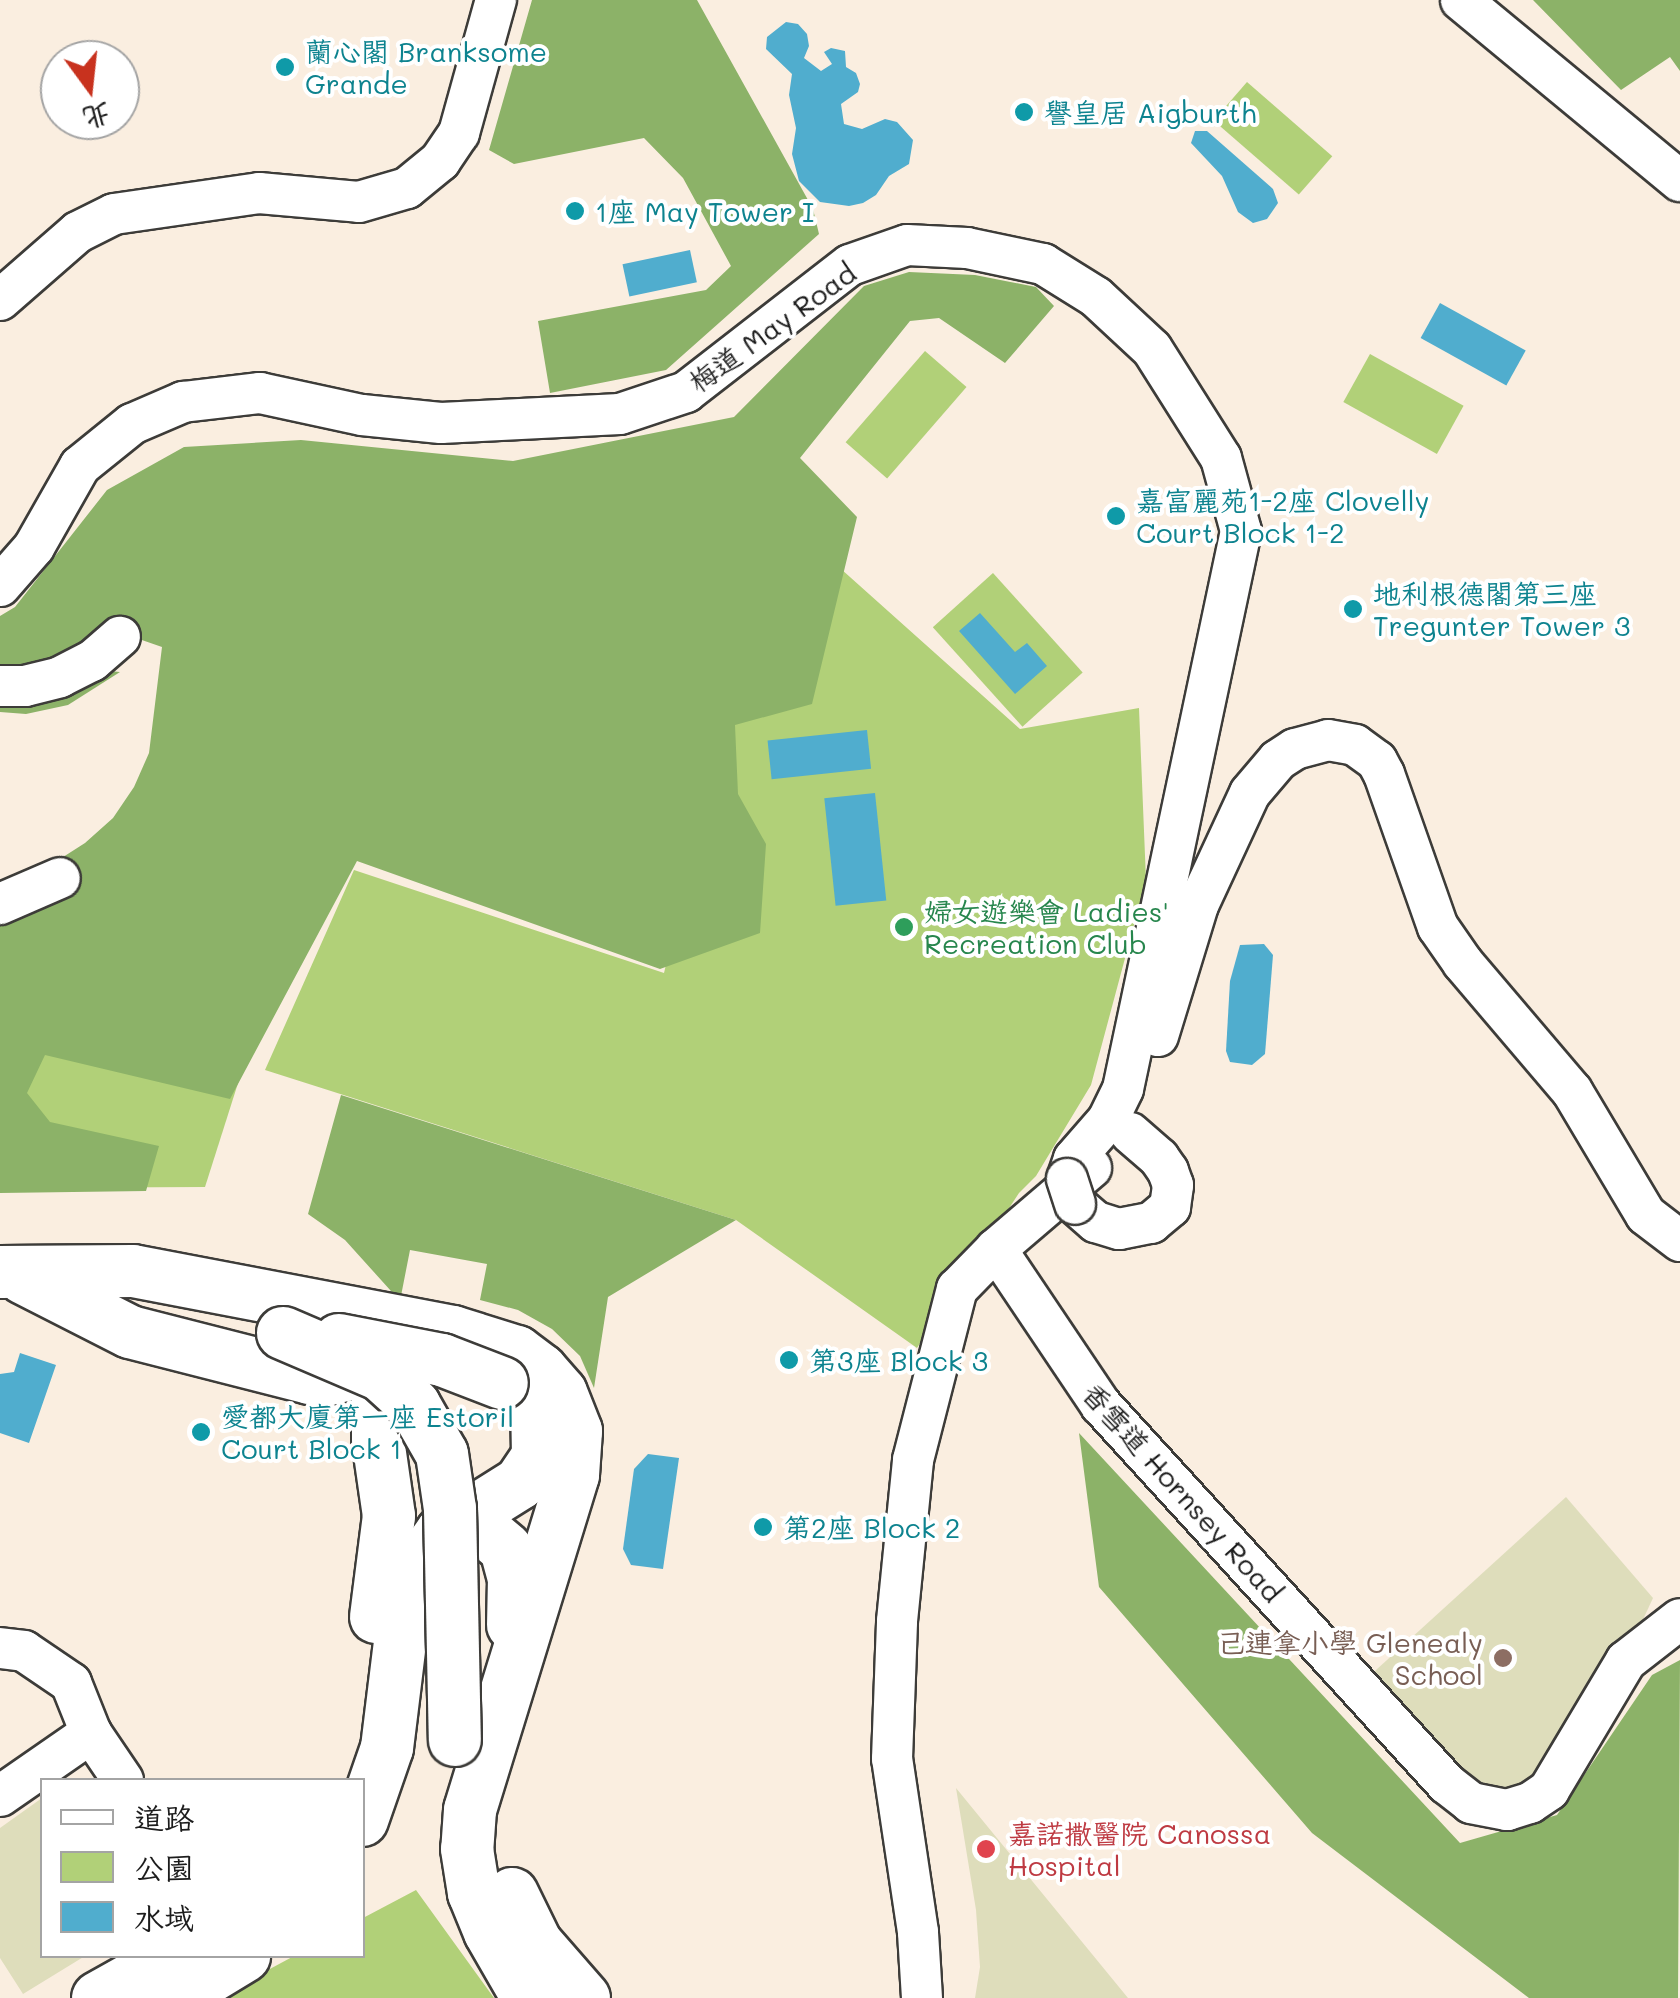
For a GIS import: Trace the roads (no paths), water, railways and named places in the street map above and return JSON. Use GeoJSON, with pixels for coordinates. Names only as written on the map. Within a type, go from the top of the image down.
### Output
{"type":"FeatureCollection","features":[{"type":"Feature","properties":{"kind":"main road"},"geometry":{"type":"LineString","coordinates":[[9,1274],[132,1271],[422,1326],[483,1339],[530,1360],[552,1380],[569,1406],[576,1444],[568,1497],[512,1666],[471,1749]]}},
{"type":"Feature","properties":{"kind":"main road"},"geometry":{"type":"LineString","coordinates":[[9,1274],[262,1328],[416,1353],[502,1383],[521,1394],[537,1417],[538,1456],[520,1483],[453,1532],[406,1602],[387,1748],[365,1811]]}},
{"type":"Feature","properties":{"kind":"main road"},"geometry":{"type":"LineString","coordinates":[[9,1274],[130,1332],[310,1378],[338,1379],[352,1368],[359,1347],[361,1315]]}},
{"type":"Feature","properties":{"kind":"main road"},"geometry":{"type":"LineString","coordinates":[[350,1778],[389,1516],[378,1440],[384,1368],[401,1342],[422,1326]]}},
{"type":"Feature","properties":{"kind":"main road"},"geometry":{"type":"LineString","coordinates":[[262,1328],[381,1375],[414,1405],[442,1454],[450,1498],[471,1749],[467,1849],[474,1893],[521,1987]]}},
{"type":"Feature","properties":{"kind":"main road"},"geometry":{"type":"LineString","coordinates":[[310,1378],[345,1396],[378,1440]]}},
{"type":"Feature","properties":{"kind":"main road"},"geometry":{"type":"LineString","coordinates":[[453,1532],[509,1520],[539,1501],[576,1444]]}},
{"type":"Feature","properties":{"kind":"main road"},"geometry":{"type":"LineString","coordinates":[[453,1532],[498,1540],[512,1563],[512,1666]]}},
{"type":"Feature","properties":{"kind":"main road"},"geometry":{"type":"LineString","coordinates":[[471,1749],[497,1789],[503,1870],[518,1912],[557,1971],[584,1998]]}},
{"type":"Feature","properties":{"kind":"main road"},"geometry":{"type":"LineString","coordinates":[[98,1998],[169,1958]]}},
{"type":"Feature","properties":{"kind":"main road"},"geometry":{"type":"LineString","coordinates":[[174,1998],[241,1958]]}},
{"type":"Feature","properties":{"kind":"street"},"geometry":{"type":"LineString","coordinates":[[0,300],[78,232],[128,210],[258,193],[359,202],[407,188],[440,161],[459,133],[496,0]]}},
{"type":"Feature","properties":{"kind":"street"},"geometry":{"type":"LineString","coordinates":[[1470,7],[1680,181]]}},
{"type":"Feature","properties":{"kind":"street","name":"梅道 May Road"},"geometry":{"type":"LineString","coordinates":[[0,586],[34,547],[80,466],[155,411],[235,393],[287,398],[362,415],[441,423],[593,417],[645,408],[707,378],[850,265],[907,245],[967,248],[1042,264],[1096,297],[1152,349],[1222,458],[1241,531],[1124,1089],[1108,1120],[1074,1159],[1071,1192],[1087,1217],[1119,1229],[1151,1223],[1170,1207],[1173,1185],[1160,1158],[1130,1133]]}},
{"type":"Feature","properties":{"kind":"street"},"geometry":{"type":"LineString","coordinates":[[0,686],[25,686],[60,677],[92,661],[120,638]]}},
{"type":"Feature","properties":{"kind":"street"},"geometry":{"type":"LineString","coordinates":[[922,1998],[918,1932],[892,1759],[902,1567],[913,1460],[957,1289],[996,1249],[1130,1133],[1198,904],[1250,793],[1278,760],[1295,749],[1328,740],[1355,745],[1377,762],[1392,793],[1438,926],[1463,963],[1572,1091],[1646,1215],[1680,1240]]}},
{"type":"Feature","properties":{"kind":"street"},"geometry":{"type":"LineString","coordinates":[[0,904],[60,878]]}},
{"type":"Feature","properties":{"kind":"street","name":"香雪道 Hornsey Road"},"geometry":{"type":"LineString","coordinates":[[996,1249],[1102,1405],[1447,1784],[1471,1804],[1506,1810],[1530,1803],[1549,1790],[1626,1661],[1680,1619]]}},
{"type":"Feature","properties":{"kind":"street"},"geometry":{"type":"LineString","coordinates":[[0,1648],[24,1651],[72,1683],[90,1734],[122,1778]]}},
{"type":"Feature","properties":{"kind":"street"},"geometry":{"type":"LineString","coordinates":[[0,1796],[90,1734]]}},
{"type":"Feature","properties":{"kind":"water"},"geometry":{"type":"Polygon","coordinates":[[[786,22],[798,24],[807,34],[809,46],[804,58],[821,71],[832,64],[824,52],[831,48],[845,51],[846,67],[856,73],[860,84],[858,92],[841,104],[844,124],[862,129],[885,119],[897,122],[913,140],[909,164],[889,176],[876,195],[863,203],[849,206],[820,202],[799,181],[792,154],[796,128],[789,95],[792,74],[766,49],[767,37],[786,22]]]}},
{"type":"Feature","properties":{"kind":"water"},"geometry":{"type":"Polygon","coordinates":[[[1195,131],[1207,131],[1273,189],[1278,203],[1267,219],[1253,223],[1238,212],[1222,176],[1191,143],[1195,131]]]}},
{"type":"Feature","properties":{"kind":"water"},"geometry":{"type":"Polygon","coordinates":[[[690,250],[697,282],[629,297],[623,264],[690,250]]]}},
{"type":"Feature","properties":{"kind":"water"},"geometry":{"type":"Polygon","coordinates":[[[1440,303],[1526,351],[1506,385],[1421,338],[1440,303]]]}},
{"type":"Feature","properties":{"kind":"water"},"geometry":{"type":"Polygon","coordinates":[[[980,613],[1015,652],[1027,643],[1047,666],[1015,694],[959,631],[980,613]]]}},
{"type":"Feature","properties":{"kind":"water"},"geometry":{"type":"Polygon","coordinates":[[[867,730],[871,769],[772,779],[768,740],[867,730]]]}},
{"type":"Feature","properties":{"kind":"water"},"geometry":{"type":"Polygon","coordinates":[[[875,793],[886,900],[836,906],[824,798],[875,793]]]}},
{"type":"Feature","properties":{"kind":"water"},"geometry":{"type":"Polygon","coordinates":[[[1264,944],[1273,955],[1265,1054],[1252,1065],[1230,1062],[1226,1051],[1230,981],[1240,945],[1264,944]]]}},
{"type":"Feature","properties":{"kind":"water"},"geometry":{"type":"Polygon","coordinates":[[[20,1353],[56,1365],[29,1443],[0,1433],[0,1374],[14,1372],[20,1353]]]}},
{"type":"Feature","properties":{"kind":"water"},"geometry":{"type":"Polygon","coordinates":[[[648,1454],[679,1458],[663,1569],[631,1565],[623,1549],[634,1469],[648,1454]]]}},
{"type":"Feature","properties":{"kind":"place","name":"蘭心閣 Branksome Grande"},"geometry":{"type":"Point","coordinates":[285,67]}},
{"type":"Feature","properties":{"kind":"place","name":"譽皇居 Aigburth"},"geometry":{"type":"Point","coordinates":[1024,112]}},
{"type":"Feature","properties":{"kind":"place","name":"1座 May Tower I"},"geometry":{"type":"Point","coordinates":[575,211]}},
{"type":"Feature","properties":{"kind":"place","name":"嘉富麗苑1-2座 Clovelly Court Block 1-2"},"geometry":{"type":"Point","coordinates":[1116,516]}},
{"type":"Feature","properties":{"kind":"place","name":"地利根德閣第三座 Tregunter Tower 3"},"geometry":{"type":"Point","coordinates":[1353,609]}},
{"type":"Feature","properties":{"kind":"place","name":"婦女遊樂會 Ladies' Recreation Club"},"geometry":{"type":"Point","coordinates":[904,927]}},
{"type":"Feature","properties":{"kind":"place","name":"第3座 Block 3"},"geometry":{"type":"Point","coordinates":[789,1360]}},
{"type":"Feature","properties":{"kind":"place","name":"愛都大廈第一座 Estoril Court Block 1"},"geometry":{"type":"Point","coordinates":[201,1432]}},
{"type":"Feature","properties":{"kind":"place","name":"第2座 Block 2"},"geometry":{"type":"Point","coordinates":[763,1527]}},
{"type":"Feature","properties":{"kind":"place","name":"己連拿小學 Glenealy School"},"geometry":{"type":"Point","coordinates":[1503,1658]}},
{"type":"Feature","properties":{"kind":"place","name":"嘉諾撒醫院 Canossa Hospital"},"geometry":{"type":"Point","coordinates":[986,1849]}}]}
